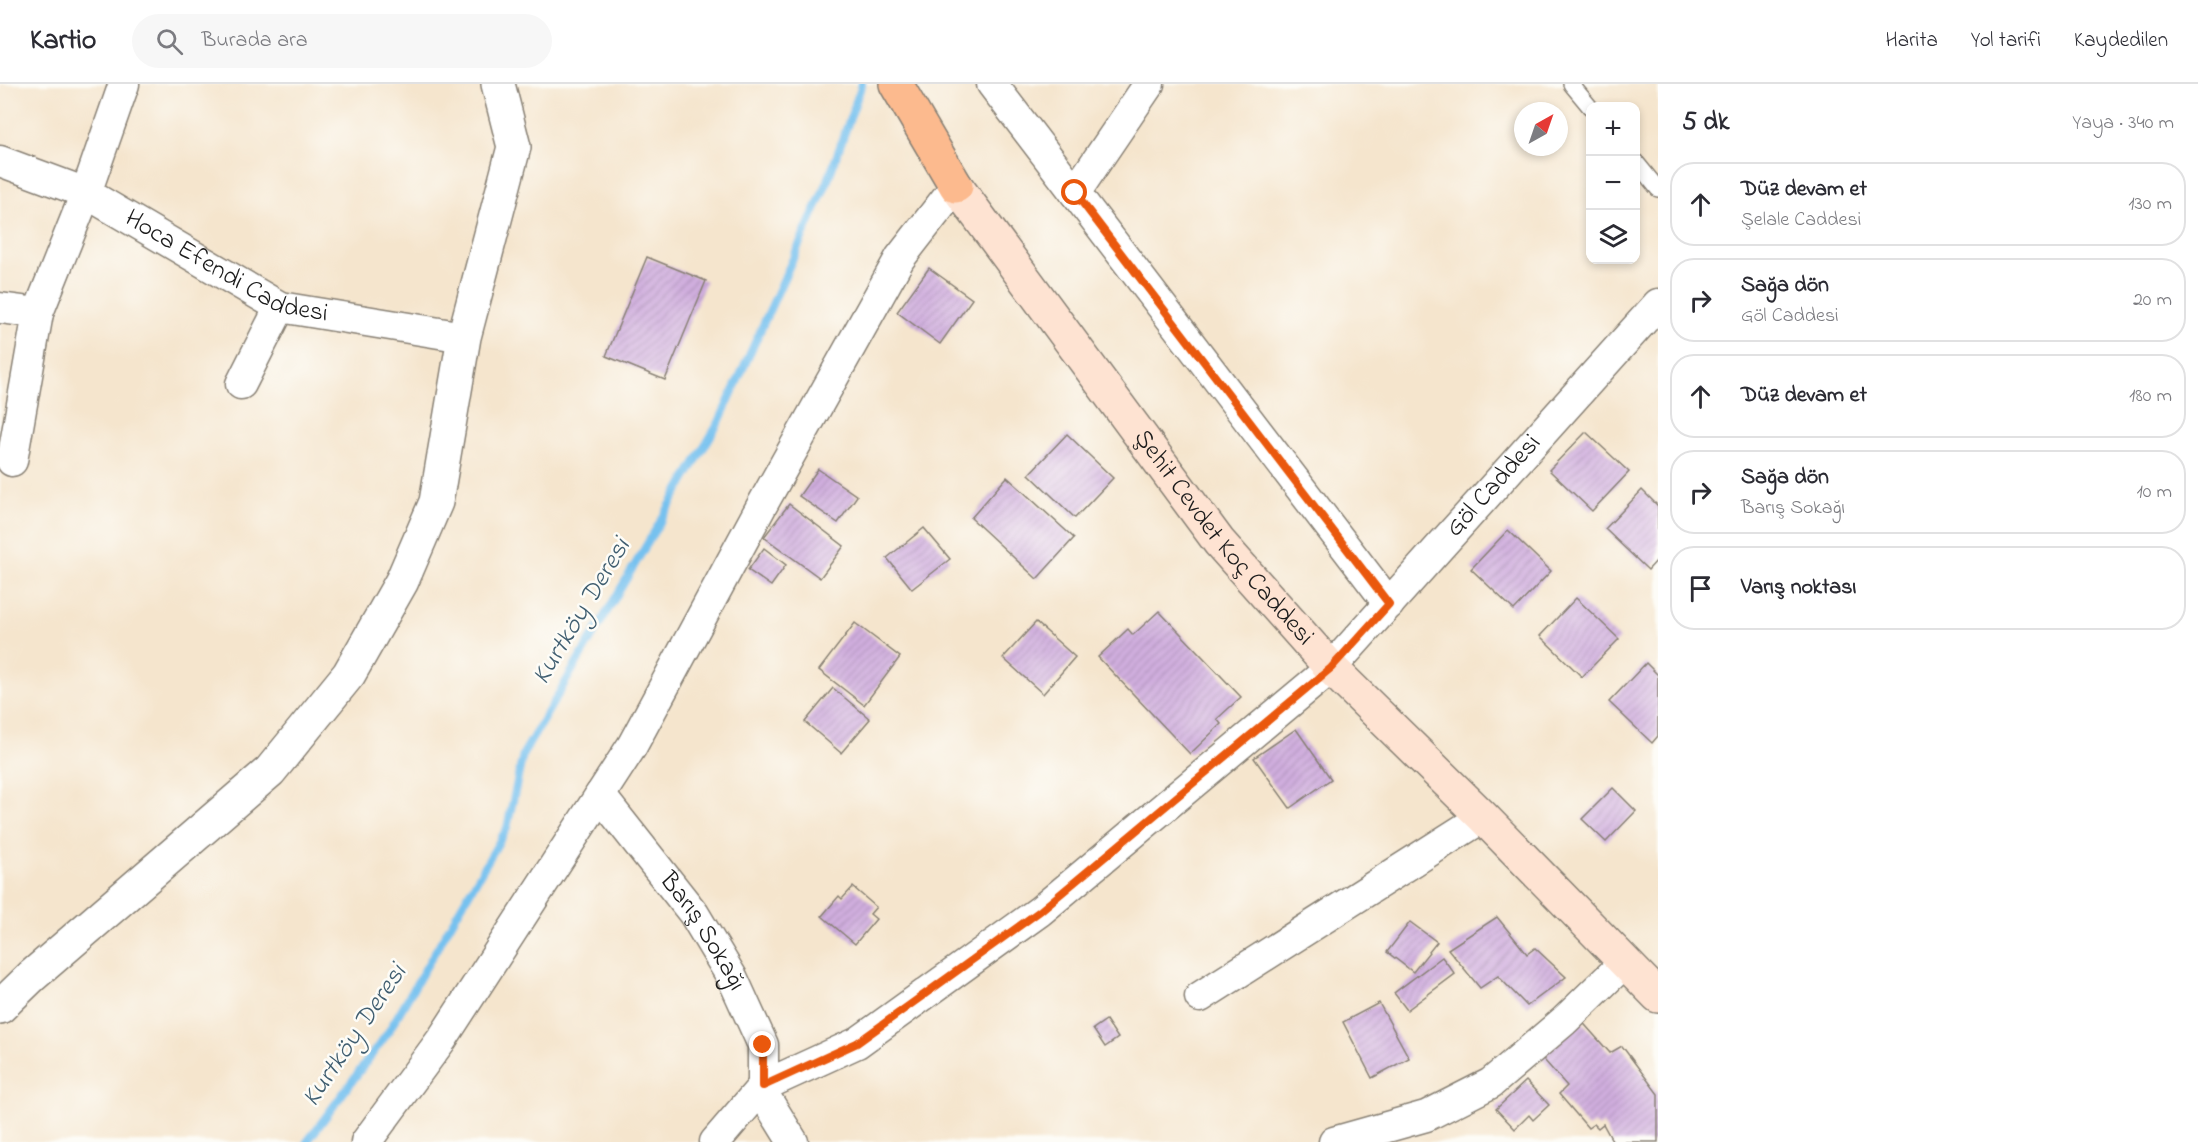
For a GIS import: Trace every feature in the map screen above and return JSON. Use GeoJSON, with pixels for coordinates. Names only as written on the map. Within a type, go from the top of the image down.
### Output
{"type":"FeatureCollection","features":[{"type":"Feature","properties":{"kind":"main road","name":"Şehit Cevdet Koç Caddesi"},"geometry":{"type":"LineString","coordinates":[[896,84],[956,186],[1219,542],[1331,668],[1483,817],[1658,996]]}},
{"type":"Feature","properties":{"kind":"street"},"geometry":{"type":"LineString","coordinates":[[12,461],[38,313],[86,193],[124,84]]}},
{"type":"Feature","properties":{"kind":"street"},"geometry":{"type":"LineString","coordinates":[[0,1007],[32,976],[270,771],[349,674],[402,581],[436,502],[464,337],[514,147],[498,84]]}},
{"type":"Feature","properties":{"kind":"street"},"geometry":{"type":"LineString","coordinates":[[992,84],[1389,604]]}},
{"type":"Feature","properties":{"kind":"street"},"geometry":{"type":"LineString","coordinates":[[1075,193],[1149,84]]}},
{"type":"Feature","properties":{"kind":"street","name":"Hoca Efendi Caddesi"},"geometry":{"type":"LineString","coordinates":[[0,161],[86,193],[280,307],[464,337]]}},
{"type":"Feature","properties":{"kind":"street"},"geometry":{"type":"LineString","coordinates":[[366,1142],[442,1040],[632,746],[761,507],[900,258],[956,186]]}},
{"type":"Feature","properties":{"kind":"street","name":"Göl Caddesi"},"geometry":{"type":"LineString","coordinates":[[763,1086],[857,1043],[1040,911],[1331,668],[1658,304]]}},
{"type":"Feature","properties":{"kind":"street"},"geometry":{"type":"LineString","coordinates":[[241,384],[280,307]]}},
{"type":"Feature","properties":{"kind":"street"},"geometry":{"type":"LineString","coordinates":[[0,308],[38,313]]}},
{"type":"Feature","properties":{"kind":"street","name":"Barış Sokağı"},"geometry":{"type":"LineString","coordinates":[[600,795],[694,915],[733,979],[763,1045],[763,1086]]}},
{"type":"Feature","properties":{"kind":"street"},"geometry":{"type":"LineString","coordinates":[[1200,997],[1483,817]]}},
{"type":"Feature","properties":{"kind":"street"},"geometry":{"type":"LineString","coordinates":[[1334,1142],[1426,1116],[1491,1083],[1564,1021],[1624,963]]}},
{"type":"Feature","properties":{"kind":"street"},"geometry":{"type":"LineString","coordinates":[[715,1142],[763,1086]]}},
{"type":"Feature","properties":{"kind":"street"},"geometry":{"type":"LineString","coordinates":[[763,1086],[767,1100],[793,1142]]}},
{"type":"Feature","properties":{"kind":"lane"},"geometry":{"type":"LineString","coordinates":[[1571,84],[1586,102]]}},
{"type":"Feature","properties":{"kind":"lane"},"geometry":{"type":"LineString","coordinates":[[1640,168],[1658,189]]}},
{"type":"Feature","properties":{"kind":"building"},"geometry":{"type":"Polygon","coordinates":[[[647,257],[706,281],[665,380],[606,356],[647,257]]]}},
{"type":"Feature","properties":{"kind":"building"},"geometry":{"type":"Polygon","coordinates":[[[929,268],[972,299],[940,344],[897,312],[929,268]]]}},
{"type":"Feature","properties":{"kind":"building"},"geometry":{"type":"Polygon","coordinates":[[[1586,432],[1629,472],[1592,511],[1549,470],[1586,432]]]}},
{"type":"Feature","properties":{"kind":"building"},"geometry":{"type":"Polygon","coordinates":[[[1067,434],[1113,478],[1075,518],[1029,474],[1067,434]]]}},
{"type":"Feature","properties":{"kind":"building"},"geometry":{"type":"Polygon","coordinates":[[[818,469],[857,496],[838,523],[799,496],[818,469]]]}},
{"type":"Feature","properties":{"kind":"building"},"geometry":{"type":"Polygon","coordinates":[[[1007,477],[1074,538],[1037,579],[971,518],[1007,477]]]}},
{"type":"Feature","properties":{"kind":"building"},"geometry":{"type":"Polygon","coordinates":[[[1642,490],[1658,506],[1658,559],[1648,570],[1605,529],[1642,490]]]}},
{"type":"Feature","properties":{"kind":"building"},"geometry":{"type":"Polygon","coordinates":[[[789,504],[844,546],[820,578],[764,537],[789,504]]]}},
{"type":"Feature","properties":{"kind":"building"},"geometry":{"type":"Polygon","coordinates":[[[924,528],[950,559],[912,589],[887,558],[924,528]]]}},
{"type":"Feature","properties":{"kind":"building"},"geometry":{"type":"Polygon","coordinates":[[[1508,530],[1551,571],[1514,610],[1471,569],[1508,530]]]}},
{"type":"Feature","properties":{"kind":"building"},"geometry":{"type":"Polygon","coordinates":[[[764,548],[786,565],[771,586],[748,570],[764,548]]]}},
{"type":"Feature","properties":{"kind":"building"},"geometry":{"type":"Polygon","coordinates":[[[1576,598],[1619,639],[1582,677],[1540,636],[1576,598]]]}},
{"type":"Feature","properties":{"kind":"building"},"geometry":{"type":"Polygon","coordinates":[[[1159,611],[1241,697],[1217,719],[1221,724],[1190,754],[1098,657],[1128,629],[1133,635],[1159,611]]]}},
{"type":"Feature","properties":{"kind":"building"},"geometry":{"type":"Polygon","coordinates":[[[1036,622],[1075,657],[1043,694],[1003,658],[1036,622]]]}},
{"type":"Feature","properties":{"kind":"building"},"geometry":{"type":"Polygon","coordinates":[[[855,623],[900,657],[864,705],[819,670],[855,623]]]}},
{"type":"Feature","properties":{"kind":"building"},"geometry":{"type":"Polygon","coordinates":[[[1646,663],[1658,675],[1658,736],[1652,743],[1609,702],[1646,663]]]}},
{"type":"Feature","properties":{"kind":"building"},"geometry":{"type":"Polygon","coordinates":[[[833,688],[870,719],[841,753],[805,722],[833,688]]]}},
{"type":"Feature","properties":{"kind":"building"},"geometry":{"type":"Polygon","coordinates":[[[1296,729],[1331,779],[1290,808],[1254,758],[1296,729]]]}},
{"type":"Feature","properties":{"kind":"building"},"geometry":{"type":"Polygon","coordinates":[[[1613,788],[1636,811],[1606,842],[1582,819],[1613,788]]]}},
{"type":"Feature","properties":{"kind":"building"},"geometry":{"type":"Polygon","coordinates":[[[853,887],[876,907],[870,914],[876,919],[855,944],[822,916],[839,896],[842,899],[853,887]]]}},
{"type":"Feature","properties":{"kind":"building"},"geometry":{"type":"Polygon","coordinates":[[[1497,917],[1527,954],[1535,948],[1566,977],[1527,1006],[1498,976],[1480,988],[1448,949],[1497,917]]]}},
{"type":"Feature","properties":{"kind":"building"},"geometry":{"type":"Polygon","coordinates":[[[1410,922],[1437,942],[1413,972],[1387,952],[1410,922]]]}},
{"type":"Feature","properties":{"kind":"building"},"geometry":{"type":"Polygon","coordinates":[[[1442,957],[1455,974],[1407,1010],[1394,993],[1442,957]]]}},
{"type":"Feature","properties":{"kind":"building"},"geometry":{"type":"Polygon","coordinates":[[[1379,1003],[1409,1058],[1372,1078],[1343,1022],[1379,1003]]]}},
{"type":"Feature","properties":{"kind":"building"},"geometry":{"type":"Polygon","coordinates":[[[1578,1017],[1610,1053],[1622,1046],[1658,1094],[1658,1142],[1613,1142],[1603,1124],[1598,1128],[1594,1124],[1588,1128],[1559,1094],[1567,1086],[1537,1052],[1578,1017]]]}},
{"type":"Feature","properties":{"kind":"building"},"geometry":{"type":"Polygon","coordinates":[[[1106,1020],[1118,1038],[1105,1047],[1093,1029],[1106,1020]]]}},
{"type":"Feature","properties":{"kind":"building"},"geometry":{"type":"Polygon","coordinates":[[[1526,1081],[1549,1105],[1533,1120],[1529,1115],[1515,1129],[1496,1109],[1526,1081]]]}},
{"type":"Feature","properties":{"kind":"waterway","name":"Kurtköy Deresi"},"geometry":{"type":"LineString","coordinates":[[307,1142],[387,1034],[507,828],[523,754],[719,422],[827,183],[862,84]]}},
{"type":"Feature","properties":{"kind":"route"},"geometry":{"type":"LineString","coordinates":[[763,1045],[763,1086],[857,1043],[1040,911],[1331,668],[1389,604],[1075,193]]}}]}
